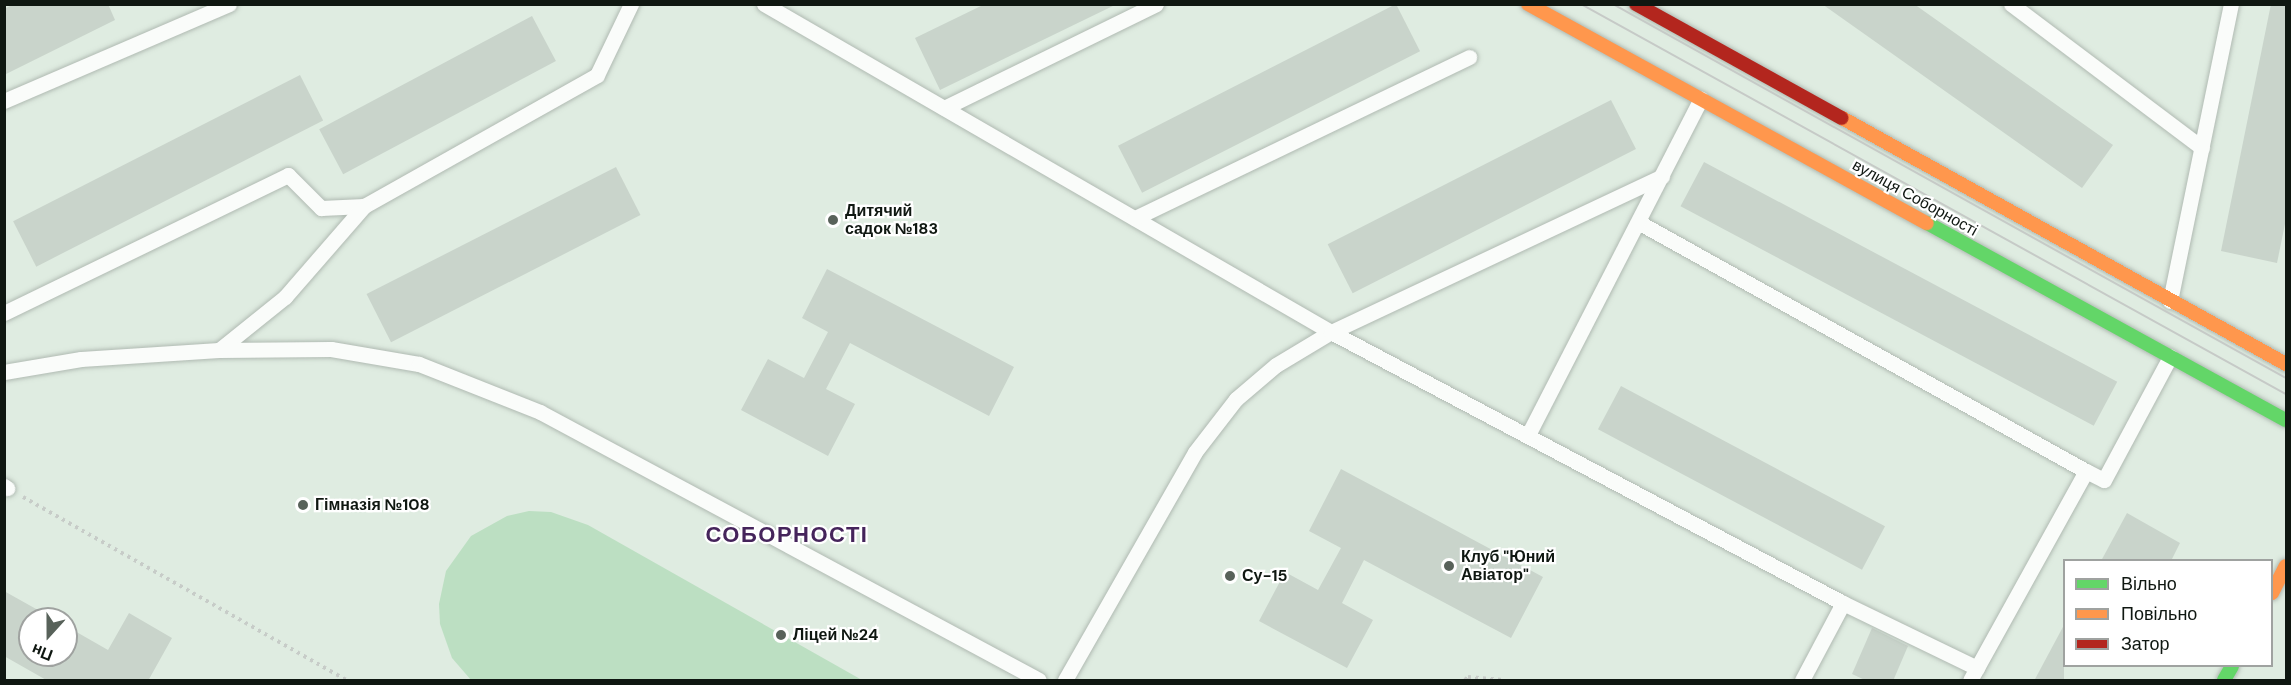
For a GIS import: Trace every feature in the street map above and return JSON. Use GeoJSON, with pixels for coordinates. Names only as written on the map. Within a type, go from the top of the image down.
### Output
{"type":"FeatureCollection","features":[{"type":"Feature","properties":{"kind":"main road","name":"вулиця Соборності"},"geometry":{"type":"LineString","coordinates":[[1528,4],[2286,420]]}},
{"type":"Feature","properties":{"kind":"main road","name":"вулиця Соборності"},"geometry":{"type":"LineString","coordinates":[[1636,4],[2286,364]]}},
{"type":"Feature","properties":{"kind":"main road"},"geometry":{"type":"LineString","coordinates":[[2273,589],[2286,566]]}},
{"type":"Feature","properties":{"kind":"main road"},"geometry":{"type":"LineString","coordinates":[[2224,681],[2231,667]]}},
{"type":"Feature","properties":{"kind":"lane"},"geometry":{"type":"LineString","coordinates":[[4,101],[229,4]]}},
{"type":"Feature","properties":{"kind":"lane"},"geometry":{"type":"LineString","coordinates":[[219,350],[285,297],[364,206],[597,75],[631,4]]}},
{"type":"Feature","properties":{"kind":"lane"},"geometry":{"type":"LineString","coordinates":[[764,4],[1331,332],[1973,674],[2086,471]]}},
{"type":"Feature","properties":{"kind":"lane"},"geometry":{"type":"LineString","coordinates":[[944,108],[1156,4]]}},
{"type":"Feature","properties":{"kind":"lane"},"geometry":{"type":"LineString","coordinates":[[2012,4],[2202,148]]}},
{"type":"Feature","properties":{"kind":"lane"},"geometry":{"type":"LineString","coordinates":[[2170,301],[2232,4]]}},
{"type":"Feature","properties":{"kind":"lane"},"geometry":{"type":"LineString","coordinates":[[1135,219],[1468,57]]}},
{"type":"Feature","properties":{"kind":"lane"},"geometry":{"type":"LineString","coordinates":[[1528,435],[1701,99]]}},
{"type":"Feature","properties":{"kind":"lane"},"geometry":{"type":"LineString","coordinates":[[4,313],[288,175],[321,208],[364,206]]}},
{"type":"Feature","properties":{"kind":"lane"},"geometry":{"type":"LineString","coordinates":[[1065,681],[1195,452],[1236,399],[1276,365],[1331,332],[1662,176]]}},
{"type":"Feature","properties":{"kind":"lane"},"geometry":{"type":"LineString","coordinates":[[1638,222],[2104,480],[2170,357]]}},
{"type":"Feature","properties":{"kind":"lane"},"geometry":{"type":"LineString","coordinates":[[4,372],[81,359],[219,350],[332,349],[419,364],[540,412],[1039,681]]}},
{"type":"Feature","properties":{"kind":"lane"},"geometry":{"type":"LineString","coordinates":[[1802,681],[1843,603]]}},
{"type":"Feature","properties":{"kind":"path"},"geometry":{"type":"LineString","coordinates":[[6,487],[346,681]]}},
{"type":"Feature","properties":{"kind":"path"},"geometry":{"type":"LineString","coordinates":[[1464,681],[1468,677],[1503,681]]}},
{"type":"Feature","properties":{"kind":"green space"},"geometry":{"type":"Polygon","coordinates":[[[529,511],[551,512],[588,525],[862,680],[471,680],[452,658],[440,624],[439,604],[446,571],[471,536],[507,516],[529,511]]]}},
{"type":"Feature","properties":{"kind":"building"},"geometry":{"type":"Polygon","coordinates":[[[14,4],[108,4],[115,20],[4,75],[4,9],[14,4]]]}},
{"type":"Feature","properties":{"kind":"building"},"geometry":{"type":"Polygon","coordinates":[[[985,4],[1117,4],[940,90],[915,38],[985,4]]]}},
{"type":"Feature","properties":{"kind":"building"},"geometry":{"type":"Polygon","coordinates":[[[1396,4],[1420,51],[1142,193],[1118,146],[1396,4]]]}},
{"type":"Feature","properties":{"kind":"building"},"geometry":{"type":"Polygon","coordinates":[[[1822,4],[1914,4],[2113,145],[2082,188],[1822,4]]]}},
{"type":"Feature","properties":{"kind":"building"},"geometry":{"type":"Polygon","coordinates":[[[2271,4],[2286,4],[2286,219],[2277,263],[2221,251],[2271,4]]]}},
{"type":"Feature","properties":{"kind":"building"},"geometry":{"type":"Polygon","coordinates":[[[532,16],[556,61],[343,174],[319,129],[532,16]]]}},
{"type":"Feature","properties":{"kind":"building"},"geometry":{"type":"Polygon","coordinates":[[[300,75],[323,120],[36,267],[13,221],[300,75]]]}},
{"type":"Feature","properties":{"kind":"building"},"geometry":{"type":"Polygon","coordinates":[[[1611,100],[1636,149],[1353,293],[1328,244],[1611,100]]]}},
{"type":"Feature","properties":{"kind":"building"},"geometry":{"type":"Polygon","coordinates":[[[1704,162],[2117,382],[2094,426],[1681,206],[1704,162]]]}},
{"type":"Feature","properties":{"kind":"building"},"geometry":{"type":"Polygon","coordinates":[[[616,167],[641,215],[391,342],[367,294],[616,167]]]}},
{"type":"Feature","properties":{"kind":"building"},"geometry":{"type":"Polygon","coordinates":[[[827,269],[1014,367],[989,416],[850,343],[826,389],[855,404],[828,456],[741,410],[768,359],[804,378],[828,332],[802,318],[827,269]]]}},
{"type":"Feature","properties":{"kind":"building"},"geometry":{"type":"Polygon","coordinates":[[[1621,386],[1885,526],[1862,570],[1598,429],[1621,386]]]}},
{"type":"Feature","properties":{"kind":"building","name":"Клуб \"Юний Авіатор\""},"geometry":{"type":"Polygon","coordinates":[[[1341,469],[1543,577],[1511,638],[1364,560],[1342,603],[1373,620],[1347,668],[1259,621],[1285,572],[1318,590],[1341,548],[1309,531],[1341,469]]]}},
{"type":"Feature","properties":{"kind":"building"},"geometry":{"type":"Polygon","coordinates":[[[2127,513],[2180,543],[2172,559],[2102,559],[2127,513]]]}},
{"type":"Feature","properties":{"kind":"building"},"geometry":{"type":"Polygon","coordinates":[[[4,591],[33,607],[18,607],[18,664],[4,656],[4,591]]]}},
{"type":"Feature","properties":{"kind":"building"},"geometry":{"type":"Polygon","coordinates":[[[129,613],[172,638],[148,681],[48,681],[23,667],[78,667],[78,633],[108,650],[129,613]]]}},
{"type":"Feature","properties":{"kind":"building"},"geometry":{"type":"Polygon","coordinates":[[[2063,627],[2064,681],[2034,681],[2063,627]]]}},
{"type":"Feature","properties":{"kind":"building"},"geometry":{"type":"Polygon","coordinates":[[[1872,628],[1908,646],[1893,681],[1867,681],[1852,674],[1872,628]]]}},
{"type":"Feature","properties":{"kind":"tram line"},"geometry":{"type":"LineString","coordinates":[[1581,4],[2286,394]]}},
{"type":"Feature","properties":{"kind":"tram line"},"geometry":{"type":"LineString","coordinates":[[1613,4],[2286,378]]}},
{"type":"Feature","properties":{"kind":"traffic: fast"},"geometry":{"type":"LineString","coordinates":[[1927,223],[2286,420]]}},
{"type":"Feature","properties":{"kind":"traffic: fast"},"geometry":{"type":"LineString","coordinates":[[2224,680],[2231,667]]}},
{"type":"Feature","properties":{"kind":"traffic: slow"},"geometry":{"type":"LineString","coordinates":[[1528,4],[1927,223]]}},
{"type":"Feature","properties":{"kind":"traffic: slow"},"geometry":{"type":"LineString","coordinates":[[1842,118],[2286,364]]}},
{"type":"Feature","properties":{"kind":"traffic: slow"},"geometry":{"type":"LineString","coordinates":[[2273,591],[2286,566]]}},
{"type":"Feature","properties":{"kind":"traffic: jam"},"geometry":{"type":"LineString","coordinates":[[1636,4],[1842,118]]}},
{"type":"Feature","properties":{"kind":"place","name":"Дитячий садок №183"},"geometry":{"type":"Point","coordinates":[833,220]}},
{"type":"Feature","properties":{"kind":"place","name":"Гімназія №108"},"geometry":{"type":"Point","coordinates":[303,505]}},
{"type":"Feature","properties":{"kind":"place","name":"Клуб \"Юний Авіатор\""},"geometry":{"type":"Point","coordinates":[1449,566]}},
{"type":"Feature","properties":{"kind":"place","name":"Су-15"},"geometry":{"type":"Point","coordinates":[1230,576]}},
{"type":"Feature","properties":{"kind":"place","name":"Ліцей №24"},"geometry":{"type":"Point","coordinates":[781,635]}},
{"type":"Feature","properties":{"kind":"district","name":"СОБОРНОСТІ"},"geometry":{"type":"Point","coordinates":[787,535]}}]}
